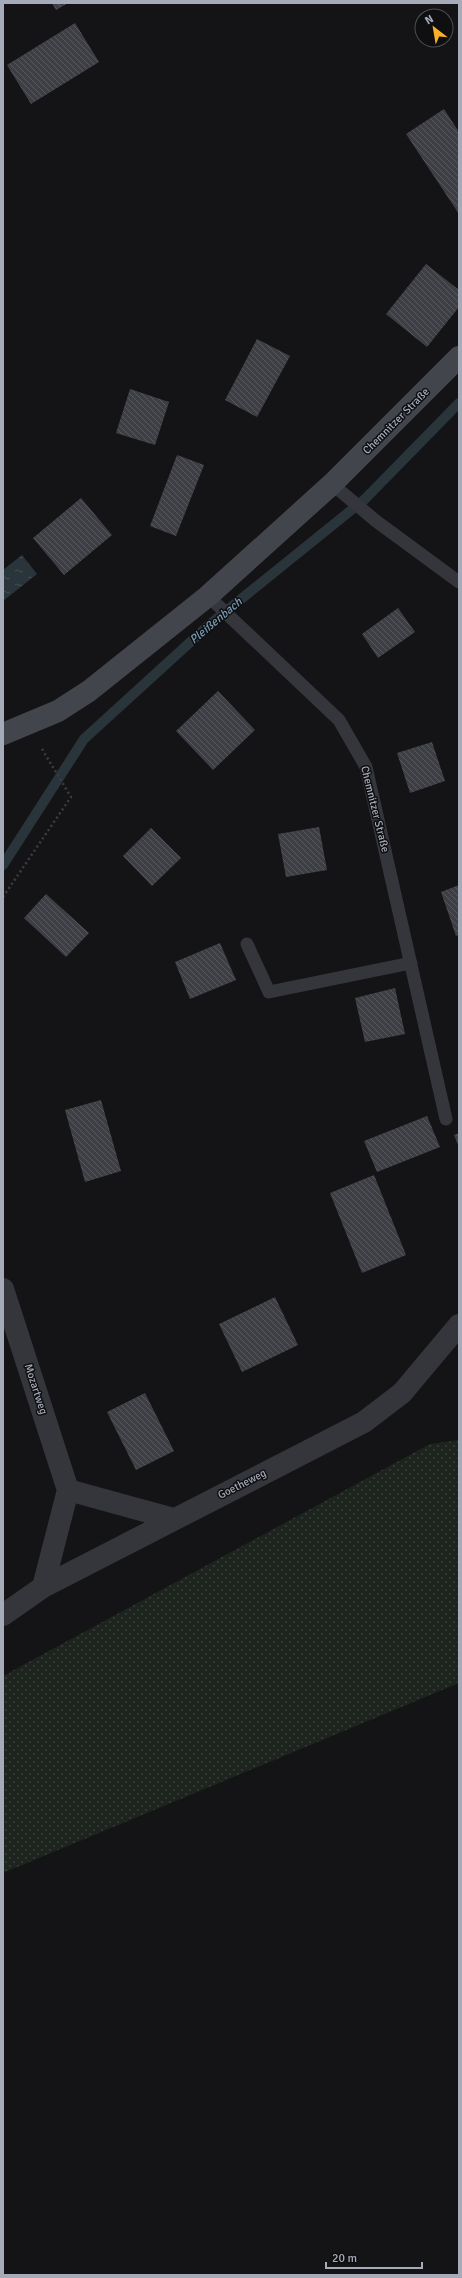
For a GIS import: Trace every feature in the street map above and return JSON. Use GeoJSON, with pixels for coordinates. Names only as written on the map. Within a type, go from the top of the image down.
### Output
{"type":"FeatureCollection","features":[{"type":"Feature","properties":{"kind":"street","name":"Chemnitzer Straße"},"geometry":{"type":"LineString","coordinates":[[3,734],[58,711],[89,691],[212,600],[340,490],[459,357]]}},
{"type":"Feature","properties":{"kind":"street","name":"Mozartweg"},"geometry":{"type":"LineString","coordinates":[[3,1289],[68,1490]]}},
{"type":"Feature","properties":{"kind":"street","name":"Goetheweg"},"geometry":{"type":"LineString","coordinates":[[3,1615],[43,1587],[364,1422],[402,1393],[459,1325]]}},
{"type":"Feature","properties":{"kind":"street"},"geometry":{"type":"LineString","coordinates":[[43,1587],[68,1490],[174,1519]]}},
{"type":"Feature","properties":{"kind":"lane"},"geometry":{"type":"LineString","coordinates":[[340,490],[376,521],[459,582]]}},
{"type":"Feature","properties":{"kind":"lane","name":"Chemnitzer Straße"},"geometry":{"type":"LineString","coordinates":[[212,600],[339,720],[366,767],[446,1119]]}},
{"type":"Feature","properties":{"kind":"lane"},"geometry":{"type":"LineString","coordinates":[[247,944],[269,992],[411,963]]}},
{"type":"Feature","properties":{"kind":"path"},"geometry":{"type":"LineString","coordinates":[[3,897],[71,797],[45,754]]}},
{"type":"Feature","properties":{"kind":"shaded area"},"geometry":{"type":"Polygon","coordinates":[[[459,1440],[459,1683],[3,1873],[3,1676],[430,1444],[459,1440]]]}},
{"type":"Feature","properties":{"kind":"water"},"geometry":{"type":"Polygon","coordinates":[[[22,555],[37,574],[3,601],[3,570],[22,555]]]}},
{"type":"Feature","properties":{"kind":"building"},"geometry":{"type":"Polygon","coordinates":[[[52,3],[68,3],[56,10],[52,3]]]}},
{"type":"Feature","properties":{"kind":"building"},"geometry":{"type":"Polygon","coordinates":[[[75,23],[99,62],[31,104],[7,65],[75,23]]]}},
{"type":"Feature","properties":{"kind":"building"},"geometry":{"type":"Polygon","coordinates":[[[444,109],[459,132],[459,214],[406,134],[444,109]]]}},
{"type":"Feature","properties":{"kind":"building"},"geometry":{"type":"Polygon","coordinates":[[[426,264],[459,290],[459,307],[427,347],[386,314],[426,264]]]}},
{"type":"Feature","properties":{"kind":"building"},"geometry":{"type":"Polygon","coordinates":[[[257,339],[290,356],[257,417],[225,400],[257,339]]]}},
{"type":"Feature","properties":{"kind":"building"},"geometry":{"type":"Polygon","coordinates":[[[130,389],[169,402],[155,445],[116,433],[130,389]]]}},
{"type":"Feature","properties":{"kind":"building"},"geometry":{"type":"Polygon","coordinates":[[[177,455],[204,465],[176,536],[150,526],[177,455]]]}},
{"type":"Feature","properties":{"kind":"building"},"geometry":{"type":"Polygon","coordinates":[[[81,498],[112,535],[64,575],[33,538],[81,498]]]}},
{"type":"Feature","properties":{"kind":"building"},"geometry":{"type":"Polygon","coordinates":[[[398,608],[415,632],[378,658],[362,634],[398,608]]]}},
{"type":"Feature","properties":{"kind":"building"},"geometry":{"type":"Polygon","coordinates":[[[218,691],[255,730],[213,770],[176,731],[218,691]]]}},
{"type":"Feature","properties":{"kind":"building"},"geometry":{"type":"Polygon","coordinates":[[[432,742],[445,781],[410,793],[397,753],[432,742]]]}},
{"type":"Feature","properties":{"kind":"building"},"geometry":{"type":"Polygon","coordinates":[[[319,827],[327,870],[286,877],[278,834],[319,827]]]}},
{"type":"Feature","properties":{"kind":"building"},"geometry":{"type":"Polygon","coordinates":[[[151,828],[181,858],[152,886],[123,856],[151,828]]]}},
{"type":"Feature","properties":{"kind":"building"},"geometry":{"type":"Polygon","coordinates":[[[459,885],[459,935],[456,936],[441,892],[459,885]]]}},
{"type":"Feature","properties":{"kind":"building"},"geometry":{"type":"Polygon","coordinates":[[[46,894],[89,933],[66,957],[24,918],[46,894]]]}},
{"type":"Feature","properties":{"kind":"building"},"geometry":{"type":"Polygon","coordinates":[[[220,943],[236,980],[190,999],[175,962],[220,943]]]}},
{"type":"Feature","properties":{"kind":"building"},"geometry":{"type":"Polygon","coordinates":[[[395,988],[405,1034],[365,1042],[355,998],[395,988]]]}},
{"type":"Feature","properties":{"kind":"building"},"geometry":{"type":"Polygon","coordinates":[[[101,1100],[121,1171],[85,1182],[65,1110],[101,1100]]]}},
{"type":"Feature","properties":{"kind":"building"},"geometry":{"type":"Polygon","coordinates":[[[427,1116],[440,1147],[377,1172],[364,1141],[427,1116]]]}},
{"type":"Feature","properties":{"kind":"building"},"geometry":{"type":"Polygon","coordinates":[[[459,1133],[459,1147],[454,1135],[459,1133]]]}},
{"type":"Feature","properties":{"kind":"building"},"geometry":{"type":"Polygon","coordinates":[[[374,1175],[406,1255],[362,1273],[330,1193],[374,1175]]]}},
{"type":"Feature","properties":{"kind":"building"},"geometry":{"type":"Polygon","coordinates":[[[275,1297],[298,1345],[242,1372],[219,1324],[275,1297]]]}},
{"type":"Feature","properties":{"kind":"building"},"geometry":{"type":"Polygon","coordinates":[[[145,1393],[174,1451],[136,1470],[107,1412],[145,1393]]]}},
{"type":"Feature","properties":{"kind":"waterway","name":"Pleißenbach"},"geometry":{"type":"LineString","coordinates":[[3,865],[84,739],[209,625],[365,499],[459,403]]}}]}
